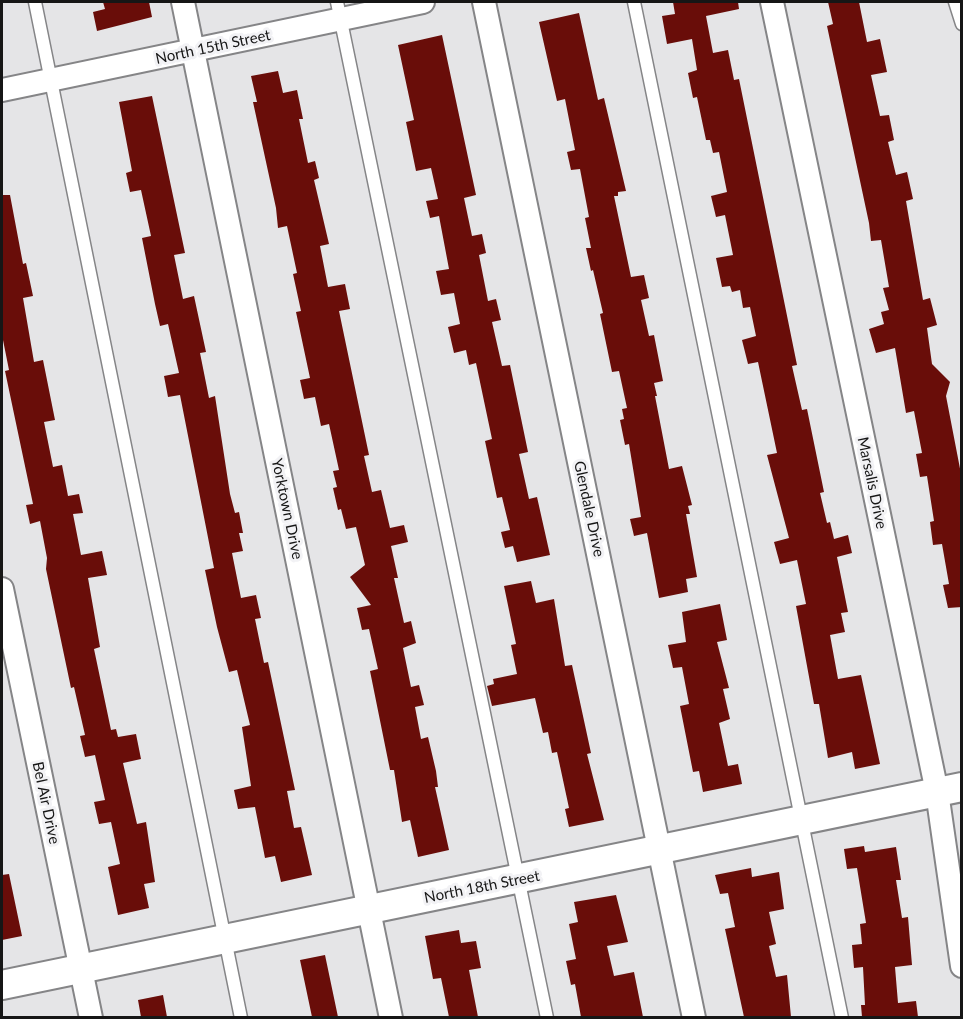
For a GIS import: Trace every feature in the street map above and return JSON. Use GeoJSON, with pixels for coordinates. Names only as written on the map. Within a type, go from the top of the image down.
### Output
{"type":"FeatureCollection","features":[{"type":"Feature","properties":{"kind":"street","name":"Yorktown Drive"},"geometry":{"type":"LineString","coordinates":[[183,2],[391,1017]]}},
{"type":"Feature","properties":{"kind":"street","name":"North 15th Street"},"geometry":{"type":"LineString","coordinates":[[2,90],[193,52],[338,11],[423,2]]}},
{"type":"Feature","properties":{"kind":"street","name":"Glendale Drive"},"geometry":{"type":"LineString","coordinates":[[484,2],[694,1017]]}},
{"type":"Feature","properties":{"kind":"street","name":"Marsalis Drive"},"geometry":{"type":"LineString","coordinates":[[772,2],[949,789],[962,966]]}},
{"type":"Feature","properties":{"kind":"street","name":"Bel Air Drive"},"geometry":{"type":"LineString","coordinates":[[2,589],[91,1017]]}},
{"type":"Feature","properties":{"kind":"street","name":"North 18th Street"},"geometry":{"type":"LineString","coordinates":[[2,984],[660,851],[949,789]]}},
{"type":"Feature","properties":{"kind":"lane"},"geometry":{"type":"LineString","coordinates":[[35,2],[241,1017]]}},
{"type":"Feature","properties":{"kind":"lane"},"geometry":{"type":"LineString","coordinates":[[634,2],[842,1017]]}},
{"type":"Feature","properties":{"kind":"lane"},"geometry":{"type":"LineString","coordinates":[[955,2],[962,24]]}},
{"type":"Feature","properties":{"kind":"lane"},"geometry":{"type":"LineString","coordinates":[[338,11],[546,1017]]}},
{"type":"Feature","properties":{"kind":"building"},"geometry":{"type":"Polygon","coordinates":[[[103,2],[149,2],[152,17],[97,31],[93,12],[105,9],[103,2]]]}},
{"type":"Feature","properties":{"kind":"building"},"geometry":{"type":"Polygon","coordinates":[[[673,2],[738,2],[739,9],[706,16],[713,53],[728,50],[734,80],[739,79],[797,365],[792,366],[802,410],[807,409],[824,492],[820,493],[827,523],[830,522],[834,539],[848,535],[852,553],[837,557],[848,612],[841,613],[845,632],[830,635],[838,679],[861,675],[880,764],[855,769],[852,752],[828,758],[819,704],[814,704],[796,606],[806,604],[797,560],[780,564],[774,542],[789,538],[767,455],[777,453],[758,362],[748,364],[742,340],[756,336],[750,307],[743,308],[740,290],[732,292],[730,286],[722,287],[716,258],[733,255],[725,215],[716,217],[711,196],[727,192],[719,152],[713,153],[710,140],[706,140],[697,97],[693,98],[688,73],[697,70],[692,39],[667,44],[662,16],[675,14],[673,2]]]}},
{"type":"Feature","properties":{"kind":"building"},"geometry":{"type":"Polygon","coordinates":[[[828,2],[859,2],[867,42],[880,39],[887,72],[871,75],[880,116],[889,115],[894,140],[888,142],[896,175],[907,172],[913,199],[906,201],[923,300],[930,298],[937,325],[927,328],[932,364],[950,382],[946,396],[962,479],[962,607],[948,608],[943,585],[949,584],[942,544],[933,545],[930,522],[934,521],[927,476],[920,477],[916,454],[922,453],[914,411],[906,413],[895,348],[876,353],[869,329],[884,324],[881,312],[889,310],[883,288],[889,287],[881,240],[871,241],[827,26],[833,24],[828,2]]]}},
{"type":"Feature","properties":{"kind":"building"},"geometry":{"type":"Polygon","coordinates":[[[579,13],[598,100],[604,98],[626,191],[618,192],[618,196],[614,196],[631,277],[644,275],[649,298],[641,300],[649,336],[654,335],[663,381],[654,383],[669,469],[682,466],[692,505],[688,506],[690,514],[686,514],[697,577],[686,579],[688,592],[659,598],[647,533],[634,536],[630,519],[641,517],[629,444],[625,445],[620,420],[624,419],[622,409],[627,408],[619,371],[612,372],[600,314],[603,313],[586,248],[591,248],[585,218],[589,217],[580,169],[571,170],[567,152],[575,150],[565,99],[557,101],[539,22],[579,13]]]}},
{"type":"Feature","properties":{"kind":"building"},"geometry":{"type":"Polygon","coordinates":[[[442,35],[476,195],[464,198],[472,236],[482,234],[486,253],[479,255],[488,301],[496,299],[501,320],[492,322],[502,366],[510,365],[528,452],[519,454],[529,499],[537,497],[550,555],[517,562],[513,546],[505,548],[501,532],[510,530],[502,497],[497,498],[485,441],[492,439],[476,363],[469,365],[466,350],[454,353],[448,327],[460,324],[454,293],[441,295],[436,271],[449,269],[439,216],[430,218],[426,201],[438,199],[431,168],[416,171],[406,122],[414,120],[398,45],[442,35]]]}},
{"type":"Feature","properties":{"kind":"building"},"geometry":{"type":"Polygon","coordinates":[[[278,71],[283,93],[297,90],[303,119],[299,119],[308,163],[315,161],[319,178],[314,180],[329,244],[320,246],[328,287],[345,284],[350,309],[339,311],[369,455],[364,456],[372,492],[381,490],[390,528],[404,525],[408,542],[391,546],[398,578],[394,578],[404,623],[411,621],[416,643],[403,648],[411,687],[419,685],[424,705],[415,707],[421,739],[428,737],[436,771],[438,787],[435,787],[449,850],[418,857],[410,820],[402,822],[394,770],[390,770],[370,671],[378,669],[369,629],[362,630],[357,608],[371,605],[350,577],[365,565],[356,527],[346,529],[341,509],[338,510],[333,488],[337,487],[333,471],[339,470],[329,424],[321,426],[315,397],[304,399],[300,380],[310,378],[296,312],[301,311],[293,274],[297,273],[287,226],[278,228],[276,208],[253,102],[257,102],[251,76],[278,71]]]}},
{"type":"Feature","properties":{"kind":"building"},"geometry":{"type":"Polygon","coordinates":[[[152,96],[185,253],[174,255],[183,299],[194,296],[206,352],[200,353],[209,398],[215,396],[230,494],[235,513],[239,512],[243,533],[239,533],[243,551],[232,553],[241,598],[256,595],[261,618],[255,619],[264,663],[268,662],[295,790],[287,791],[294,828],[301,827],[312,875],[281,882],[275,856],[265,858],[255,807],[238,809],[234,790],[251,786],[242,727],[250,725],[237,670],[229,672],[217,627],[205,570],[214,568],[180,395],[168,397],[164,376],[179,373],[168,324],[160,326],[155,304],[142,238],[151,236],[141,190],[130,192],[126,173],[132,171],[119,102],[152,96]]]}},
{"type":"Feature","properties":{"kind":"building"},"geometry":{"type":"Polygon","coordinates":[[[2,195],[10,195],[23,264],[26,263],[33,296],[23,298],[34,362],[43,360],[55,420],[44,422],[53,467],[62,465],[68,496],[79,494],[83,513],[73,514],[81,555],[102,551],[107,575],[88,578],[100,647],[94,649],[111,730],[116,729],[118,737],[136,734],[141,759],[123,763],[137,824],[146,822],[155,882],[144,884],[149,908],[118,915],[108,867],[120,864],[111,822],[99,824],[94,802],[105,800],[95,755],[85,757],[80,736],[85,735],[74,687],[71,688],[46,569],[47,558],[40,521],[30,524],[26,505],[33,504],[5,371],[9,370],[2,335],[2,195]]]}},
{"type":"Feature","properties":{"kind":"building"},"geometry":{"type":"Polygon","coordinates":[[[531,581],[536,603],[554,599],[565,666],[572,665],[591,753],[587,754],[604,820],[569,827],[565,809],[569,808],[557,752],[552,753],[548,732],[543,733],[535,698],[492,706],[487,686],[494,684],[493,679],[517,674],[511,645],[516,644],[504,586],[531,581]]]}},
{"type":"Feature","properties":{"kind":"building"},"geometry":{"type":"Polygon","coordinates":[[[720,604],[727,640],[717,642],[729,688],[723,689],[730,719],[719,723],[728,766],[738,764],[742,784],[703,792],[699,771],[693,772],[680,706],[689,704],[682,667],[673,668],[668,645],[686,642],[682,612],[720,604]]]}},
{"type":"Feature","properties":{"kind":"building"},"geometry":{"type":"Polygon","coordinates":[[[864,846],[865,852],[896,847],[901,880],[896,880],[902,918],[908,917],[912,965],[895,967],[898,1003],[916,1001],[918,1017],[862,1017],[861,1005],[865,1005],[863,967],[854,968],[852,945],[862,944],[860,924],[866,923],[857,868],[847,869],[844,849],[864,846]]]}},
{"type":"Feature","properties":{"kind":"building"},"geometry":{"type":"Polygon","coordinates":[[[751,868],[752,877],[779,872],[784,909],[769,912],[776,944],[769,946],[776,977],[787,975],[791,1017],[744,1017],[725,929],[735,927],[728,893],[720,894],[715,875],[751,868]]]}},
{"type":"Feature","properties":{"kind":"building"},"geometry":{"type":"Polygon","coordinates":[[[9,874],[22,936],[2,940],[2,875],[9,874]]]}},
{"type":"Feature","properties":{"kind":"building"},"geometry":{"type":"Polygon","coordinates":[[[616,895],[628,942],[607,946],[614,976],[634,972],[643,1017],[581,1017],[575,984],[571,985],[566,961],[576,959],[569,924],[578,922],[574,902],[616,895]]]}},
{"type":"Feature","properties":{"kind":"building"},"geometry":{"type":"Polygon","coordinates":[[[459,930],[461,943],[476,941],[481,968],[469,970],[478,1017],[449,1017],[441,978],[433,979],[425,936],[459,930]]]}},
{"type":"Feature","properties":{"kind":"building"},"geometry":{"type":"Polygon","coordinates":[[[325,955],[338,1017],[312,1017],[300,960],[325,955]]]}},
{"type":"Feature","properties":{"kind":"building"},"geometry":{"type":"Polygon","coordinates":[[[163,995],[167,1017],[141,1017],[138,1000],[163,995]]]}}]}
